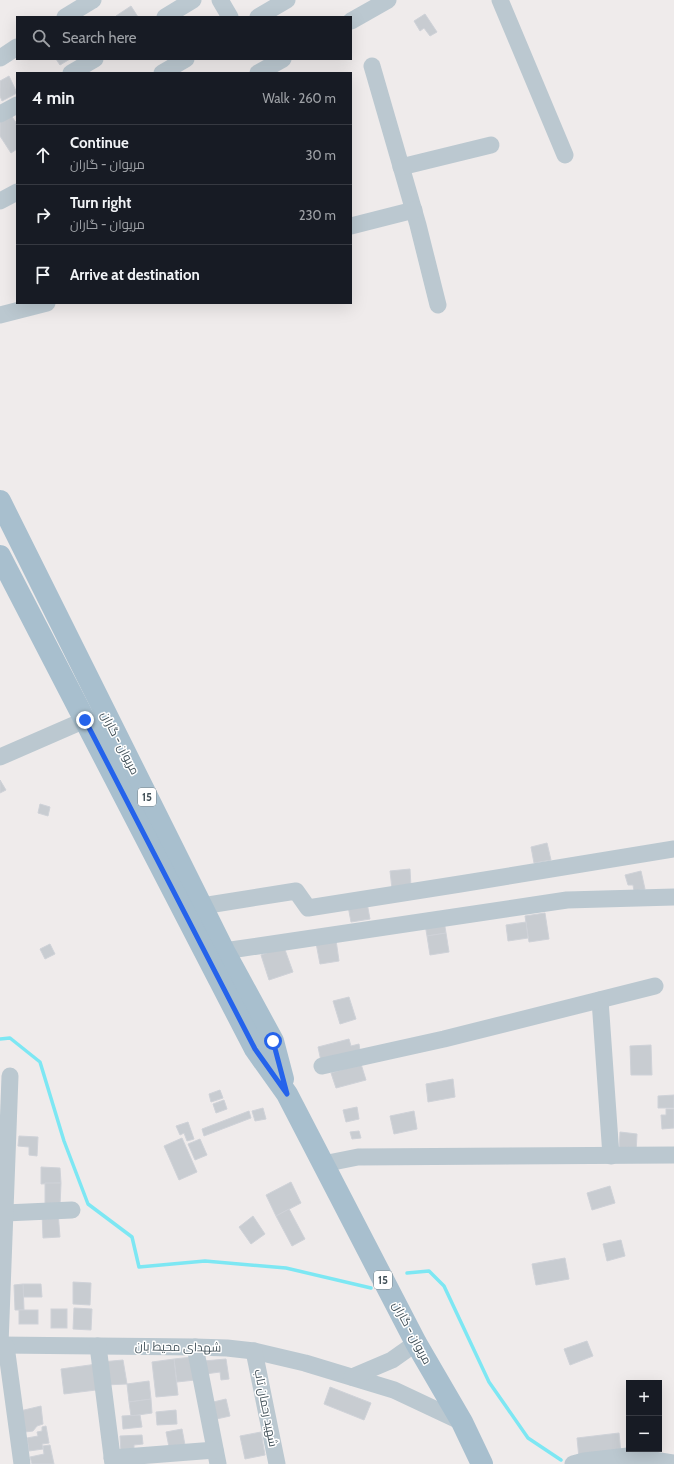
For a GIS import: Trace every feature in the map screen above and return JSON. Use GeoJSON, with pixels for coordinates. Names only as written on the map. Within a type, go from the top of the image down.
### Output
{"type":"FeatureCollection","features":[{"type":"Feature","properties":{"kind":"main road","name":"مریوان - گاران"},"geometry":{"type":"LineString","coordinates":[[0,501],[224,951],[273,1041],[287,1094]]}},
{"type":"Feature","properties":{"kind":"main road","name":"مریوان - گاران"},"geometry":{"type":"LineString","coordinates":[[0,557],[255,1049],[287,1094],[416,1343],[462,1422],[482,1464]]}},
{"type":"Feature","properties":{"kind":"street"},"geometry":{"type":"LineString","coordinates":[[68,16],[93,0]]}},
{"type":"Feature","properties":{"kind":"street"},"geometry":{"type":"LineString","coordinates":[[167,16],[193,0]]}},
{"type":"Feature","properties":{"kind":"street"},"geometry":{"type":"LineString","coordinates":[[220,0],[229,16]]}},
{"type":"Feature","properties":{"kind":"street"},"geometry":{"type":"LineString","coordinates":[[260,16],[287,0]]}},
{"type":"Feature","properties":{"kind":"street"},"geometry":{"type":"LineString","coordinates":[[352,20],[388,0]]}},
{"type":"Feature","properties":{"kind":"street"},"geometry":{"type":"LineString","coordinates":[[500,0],[565,155]]}},
{"type":"Feature","properties":{"kind":"street"},"geometry":{"type":"LineString","coordinates":[[0,58],[16,48]]}},
{"type":"Feature","properties":{"kind":"street"},"geometry":{"type":"LineString","coordinates":[[73,72],[93,60]]}},
{"type":"Feature","properties":{"kind":"street"},"geometry":{"type":"LineString","coordinates":[[164,72],[184,60]]}},
{"type":"Feature","properties":{"kind":"street"},"geometry":{"type":"LineString","coordinates":[[258,68],[280,60]]}},
{"type":"Feature","properties":{"kind":"street"},"geometry":{"type":"LineString","coordinates":[[372,66],[414,210],[438,305]]}},
{"type":"Feature","properties":{"kind":"street"},"geometry":{"type":"LineString","coordinates":[[0,114],[16,106]]}},
{"type":"Feature","properties":{"kind":"street"},"geometry":{"type":"LineString","coordinates":[[401,167],[491,146]]}},
{"type":"Feature","properties":{"kind":"street"},"geometry":{"type":"LineString","coordinates":[[0,201],[16,193]]}},
{"type":"Feature","properties":{"kind":"street"},"geometry":{"type":"LineString","coordinates":[[352,226],[414,210]]}},
{"type":"Feature","properties":{"kind":"street"},"geometry":{"type":"LineString","coordinates":[[0,315],[43,304]]}},
{"type":"Feature","properties":{"kind":"street"},"geometry":{"type":"LineString","coordinates":[[0,756],[85,720]]}},
{"type":"Feature","properties":{"kind":"street"},"geometry":{"type":"LineString","coordinates":[[202,906],[296,891],[308,908],[674,849]]}},
{"type":"Feature","properties":{"kind":"street"},"geometry":{"type":"LineString","coordinates":[[224,951],[567,900],[674,897]]}},
{"type":"Feature","properties":{"kind":"street"},"geometry":{"type":"LineString","coordinates":[[322,1066],[444,1039],[655,986]]}},
{"type":"Feature","properties":{"kind":"street"},"geometry":{"type":"LineString","coordinates":[[600,1000],[611,1156]]}},
{"type":"Feature","properties":{"kind":"street"},"geometry":{"type":"LineString","coordinates":[[10,1076],[2,1345],[22,1464]]}},
{"type":"Feature","properties":{"kind":"street"},"geometry":{"type":"LineString","coordinates":[[323,1164],[358,1157],[674,1155]]}},
{"type":"Feature","properties":{"kind":"street"},"geometry":{"type":"LineString","coordinates":[[5,1213],[72,1210]]}},
{"type":"Feature","properties":{"kind":"street"},"geometry":{"type":"LineString","coordinates":[[352,1377],[392,1360],[416,1343]]}},
{"type":"Feature","properties":{"kind":"street","name":"شهدای محیط بان"},"geometry":{"type":"LineString","coordinates":[[2,1345],[195,1347],[228,1348],[254,1351],[352,1377],[394,1390],[462,1422]]}},
{"type":"Feature","properties":{"kind":"street"},"geometry":{"type":"LineString","coordinates":[[98,1346],[112,1461],[216,1457],[195,1347]]}},
{"type":"Feature","properties":{"kind":"street","name":"شهید رحمان تاب"},"geometry":{"type":"LineString","coordinates":[[254,1351],[277,1464]]}},
{"type":"Feature","properties":{"kind":"street"},"geometry":{"type":"LineString","coordinates":[[573,1464],[584,1461],[628,1456],[674,1463]]}},
{"type":"Feature","properties":{"kind":"building"},"geometry":{"type":"Polygon","coordinates":[[[131,6],[137,16],[116,16],[131,6]]]}},
{"type":"Feature","properties":{"kind":"building"},"geometry":{"type":"Polygon","coordinates":[[[425,14],[437,32],[430,36],[424,28],[420,31],[414,21],[425,14]]]}},
{"type":"Feature","properties":{"kind":"building"},"geometry":{"type":"Polygon","coordinates":[[[57,60],[68,60],[60,65],[57,60]]]}},
{"type":"Feature","properties":{"kind":"building"},"geometry":{"type":"Polygon","coordinates":[[[9,76],[16,94],[2,101],[0,96],[0,81],[9,76]]]}},
{"type":"Feature","properties":{"kind":"building"},"geometry":{"type":"Polygon","coordinates":[[[10,114],[16,123],[16,150],[11,153],[0,136],[0,121],[10,114]]]}},
{"type":"Feature","properties":{"kind":"building"},"geometry":{"type":"Polygon","coordinates":[[[0,780],[6,790],[0,793],[0,780]]]}},
{"type":"Feature","properties":{"kind":"building"},"geometry":{"type":"Polygon","coordinates":[[[40,804],[50,807],[48,816],[38,813],[40,804]]]}},
{"type":"Feature","properties":{"kind":"building"},"geometry":{"type":"Polygon","coordinates":[[[547,843],[551,860],[534,863],[531,847],[547,843]]]}},
{"type":"Feature","properties":{"kind":"building"},"geometry":{"type":"Polygon","coordinates":[[[410,869],[411,887],[392,889],[390,871],[410,869]]]}},
{"type":"Feature","properties":{"kind":"building"},"geometry":{"type":"Polygon","coordinates":[[[641,871],[645,889],[634,891],[633,885],[628,885],[625,875],[641,871]]]}},
{"type":"Feature","properties":{"kind":"building"},"geometry":{"type":"Polygon","coordinates":[[[367,903],[370,919],[351,922],[348,906],[367,903]]]}},
{"type":"Feature","properties":{"kind":"building"},"geometry":{"type":"Polygon","coordinates":[[[545,913],[549,939],[529,942],[525,916],[545,913]]]}},
{"type":"Feature","properties":{"kind":"building"},"geometry":{"type":"Polygon","coordinates":[[[444,921],[446,933],[427,936],[425,924],[444,921]]]}},
{"type":"Feature","properties":{"kind":"building"},"geometry":{"type":"Polygon","coordinates":[[[526,922],[528,938],[508,941],[506,925],[526,922]]]}},
{"type":"Feature","properties":{"kind":"building"},"geometry":{"type":"Polygon","coordinates":[[[446,933],[449,952],[430,955],[427,936],[446,933]]]}},
{"type":"Feature","properties":{"kind":"building"},"geometry":{"type":"Polygon","coordinates":[[[336,940],[339,961],[320,964],[316,943],[336,940]]]}},
{"type":"Feature","properties":{"kind":"building"},"geometry":{"type":"Polygon","coordinates":[[[50,944],[55,954],[45,959],[40,949],[50,944]]]}},
{"type":"Feature","properties":{"kind":"building"},"geometry":{"type":"Polygon","coordinates":[[[284,947],[293,972],[269,980],[261,955],[284,947]]]}},
{"type":"Feature","properties":{"kind":"building"},"geometry":{"type":"Polygon","coordinates":[[[349,997],[356,1019],[340,1024],[333,1001],[349,997]]]}},
{"type":"Feature","properties":{"kind":"building"},"geometry":{"type":"Polygon","coordinates":[[[349,1039],[351,1046],[359,1044],[360,1051],[321,1061],[318,1047],[349,1039]]]}},
{"type":"Feature","properties":{"kind":"building"},"geometry":{"type":"Polygon","coordinates":[[[651,1045],[652,1075],[631,1075],[630,1046],[651,1045]]]}},
{"type":"Feature","properties":{"kind":"building"},"geometry":{"type":"Polygon","coordinates":[[[361,1064],[366,1080],[336,1088],[331,1073],[361,1064]]]}},
{"type":"Feature","properties":{"kind":"building"},"geometry":{"type":"Polygon","coordinates":[[[453,1079],[455,1097],[428,1102],[426,1084],[453,1079]]]}},
{"type":"Feature","properties":{"kind":"building"},"geometry":{"type":"Polygon","coordinates":[[[220,1090],[223,1098],[211,1102],[209,1094],[220,1090]]]}},
{"type":"Feature","properties":{"kind":"building"},"geometry":{"type":"Polygon","coordinates":[[[674,1095],[674,1108],[658,1108],[658,1096],[674,1095]]]}},
{"type":"Feature","properties":{"kind":"building"},"geometry":{"type":"Polygon","coordinates":[[[224,1100],[227,1109],[216,1113],[213,1104],[224,1100]]]}},
{"type":"Feature","properties":{"kind":"building"},"geometry":{"type":"Polygon","coordinates":[[[357,1107],[359,1119],[346,1122],[343,1110],[357,1107]]]}},
{"type":"Feature","properties":{"kind":"building"},"geometry":{"type":"Polygon","coordinates":[[[263,1108],[266,1119],[255,1121],[252,1111],[263,1108]]]}},
{"type":"Feature","properties":{"kind":"building"},"geometry":{"type":"Polygon","coordinates":[[[666,1109],[674,1109],[674,1128],[662,1129],[661,1115],[666,1115],[666,1109]]]}},
{"type":"Feature","properties":{"kind":"building"},"geometry":{"type":"Polygon","coordinates":[[[249,1111],[251,1118],[204,1136],[202,1129],[249,1111]]]}},
{"type":"Feature","properties":{"kind":"building"},"geometry":{"type":"Polygon","coordinates":[[[414,1111],[417,1129],[394,1134],[390,1116],[414,1111]]]}},
{"type":"Feature","properties":{"kind":"building"},"geometry":{"type":"Polygon","coordinates":[[[188,1122],[194,1139],[187,1141],[184,1133],[180,1135],[176,1126],[188,1122]]]}},
{"type":"Feature","properties":{"kind":"building"},"geometry":{"type":"Polygon","coordinates":[[[359,1131],[361,1138],[352,1139],[350,1132],[359,1131]]]}},
{"type":"Feature","properties":{"kind":"building"},"geometry":{"type":"Polygon","coordinates":[[[620,1132],[637,1134],[636,1153],[619,1152],[620,1132]]]}},
{"type":"Feature","properties":{"kind":"building"},"geometry":{"type":"Polygon","coordinates":[[[19,1136],[38,1137],[37,1156],[29,1155],[29,1147],[18,1146],[19,1136]]]}},
{"type":"Feature","properties":{"kind":"building"},"geometry":{"type":"Polygon","coordinates":[[[182,1138],[197,1172],[179,1180],[164,1146],[182,1138]]]}},
{"type":"Feature","properties":{"kind":"building"},"geometry":{"type":"Polygon","coordinates":[[[200,1139],[207,1155],[195,1160],[188,1144],[200,1139]]]}},
{"type":"Feature","properties":{"kind":"building"},"geometry":{"type":"Polygon","coordinates":[[[41,1167],[60,1168],[61,1183],[41,1184],[41,1167]]]}},
{"type":"Feature","properties":{"kind":"building"},"geometry":{"type":"Polygon","coordinates":[[[291,1182],[301,1203],[276,1216],[266,1195],[291,1182]]]}},
{"type":"Feature","properties":{"kind":"building"},"geometry":{"type":"Polygon","coordinates":[[[45,1183],[61,1183],[60,1206],[45,1206],[45,1183]]]}},
{"type":"Feature","properties":{"kind":"building"},"geometry":{"type":"Polygon","coordinates":[[[610,1186],[615,1203],[592,1210],[587,1193],[610,1186]]]}},
{"type":"Feature","properties":{"kind":"building"},"geometry":{"type":"Polygon","coordinates":[[[289,1209],[305,1239],[292,1246],[276,1216],[289,1209]]]}},
{"type":"Feature","properties":{"kind":"building"},"geometry":{"type":"Polygon","coordinates":[[[58,1212],[60,1237],[43,1238],[42,1213],[58,1212]]]}},
{"type":"Feature","properties":{"kind":"building"},"geometry":{"type":"Polygon","coordinates":[[[253,1216],[265,1234],[251,1244],[239,1227],[253,1216]]]}},
{"type":"Feature","properties":{"kind":"building"},"geometry":{"type":"Polygon","coordinates":[[[621,1240],[625,1256],[607,1261],[603,1244],[621,1240]]]}},
{"type":"Feature","properties":{"kind":"building"},"geometry":{"type":"Polygon","coordinates":[[[565,1258],[569,1279],[536,1285],[532,1264],[565,1258]]]}},
{"type":"Feature","properties":{"kind":"building"},"geometry":{"type":"Polygon","coordinates":[[[73,1282],[91,1283],[90,1305],[73,1304],[73,1282]]]}},
{"type":"Feature","properties":{"kind":"building"},"geometry":{"type":"Polygon","coordinates":[[[23,1284],[41,1284],[42,1297],[23,1297],[23,1284]]]}},
{"type":"Feature","properties":{"kind":"building"},"geometry":{"type":"Polygon","coordinates":[[[23,1284],[24,1310],[15,1310],[14,1285],[23,1284]]]}},
{"type":"Feature","properties":{"kind":"building"},"geometry":{"type":"Polygon","coordinates":[[[74,1308],[92,1309],[91,1330],[73,1329],[74,1308]]]}},
{"type":"Feature","properties":{"kind":"building"},"geometry":{"type":"Polygon","coordinates":[[[51,1309],[67,1309],[67,1328],[51,1328],[51,1309]]]}},
{"type":"Feature","properties":{"kind":"building"},"geometry":{"type":"Polygon","coordinates":[[[19,1310],[38,1310],[38,1324],[19,1324],[19,1310]]]}},
{"type":"Feature","properties":{"kind":"building"},"geometry":{"type":"Polygon","coordinates":[[[587,1341],[593,1356],[570,1365],[564,1349],[587,1341]]]}},
{"type":"Feature","properties":{"kind":"building"},"geometry":{"type":"Polygon","coordinates":[[[192,1357],[195,1380],[177,1382],[174,1359],[192,1357]]]}},
{"type":"Feature","properties":{"kind":"building"},"geometry":{"type":"Polygon","coordinates":[[[174,1359],[178,1395],[156,1397],[152,1362],[174,1359]]]}},
{"type":"Feature","properties":{"kind":"building"},"geometry":{"type":"Polygon","coordinates":[[[226,1359],[229,1379],[221,1380],[220,1372],[205,1374],[203,1361],[226,1359]]]}},
{"type":"Feature","properties":{"kind":"building"},"geometry":{"type":"Polygon","coordinates":[[[123,1360],[127,1384],[104,1385],[101,1362],[123,1360]]]}},
{"type":"Feature","properties":{"kind":"building"},"geometry":{"type":"Polygon","coordinates":[[[97,1364],[96,1390],[64,1394],[61,1369],[97,1364]]]}},
{"type":"Feature","properties":{"kind":"building"},"geometry":{"type":"Polygon","coordinates":[[[149,1381],[151,1399],[129,1402],[127,1384],[149,1381]]]}},
{"type":"Feature","properties":{"kind":"building"},"geometry":{"type":"Polygon","coordinates":[[[330,1387],[371,1403],[364,1420],[324,1404],[330,1387]]]}},
{"type":"Feature","properties":{"kind":"building"},"geometry":{"type":"Polygon","coordinates":[[[151,1399],[152,1413],[131,1416],[129,1402],[151,1399]]]}},
{"type":"Feature","properties":{"kind":"building"},"geometry":{"type":"Polygon","coordinates":[[[226,1399],[230,1416],[212,1420],[209,1403],[226,1399]]]}},
{"type":"Feature","properties":{"kind":"building"},"geometry":{"type":"Polygon","coordinates":[[[41,1406],[43,1424],[37,1426],[33,1431],[25,1432],[20,1411],[41,1406]]]}},
{"type":"Feature","properties":{"kind":"building"},"geometry":{"type":"Polygon","coordinates":[[[176,1410],[177,1424],[157,1425],[156,1412],[176,1410]]]}},
{"type":"Feature","properties":{"kind":"building"},"geometry":{"type":"Polygon","coordinates":[[[140,1415],[142,1427],[123,1429],[122,1416],[140,1415]]]}},
{"type":"Feature","properties":{"kind":"building"},"geometry":{"type":"Polygon","coordinates":[[[46,1426],[49,1443],[42,1444],[43,1449],[29,1451],[27,1438],[38,1436],[37,1432],[42,1431],[42,1427],[46,1426]]]}},
{"type":"Feature","properties":{"kind":"building"},"geometry":{"type":"Polygon","coordinates":[[[182,1429],[185,1445],[169,1447],[166,1432],[182,1429]]]}},
{"type":"Feature","properties":{"kind":"building"},"geometry":{"type":"Polygon","coordinates":[[[261,1432],[265,1455],[245,1459],[240,1436],[261,1432]]]}},
{"type":"Feature","properties":{"kind":"building"},"geometry":{"type":"Polygon","coordinates":[[[619,1433],[621,1453],[579,1458],[577,1438],[619,1433]]]}},
{"type":"Feature","properties":{"kind":"building"},"geometry":{"type":"Polygon","coordinates":[[[142,1435],[143,1444],[134,1445],[134,1452],[121,1453],[120,1436],[142,1435]]]}},
{"type":"Feature","properties":{"kind":"building"},"geometry":{"type":"Polygon","coordinates":[[[50,1445],[54,1464],[32,1464],[30,1457],[44,1454],[43,1446],[50,1445]]]}},
{"type":"Feature","properties":{"kind":"waterway"},"geometry":{"type":"LineString","coordinates":[[0,1039],[10,1038],[40,1062],[64,1141],[88,1204],[132,1237],[139,1267],[205,1261],[286,1268],[371,1288]]}},
{"type":"Feature","properties":{"kind":"waterway"},"geometry":{"type":"LineString","coordinates":[[407,1273],[429,1271],[444,1286],[489,1382],[528,1438],[561,1460]]}},
{"type":"Feature","properties":{"kind":"route"},"geometry":{"type":"LineString","coordinates":[[85,720],[255,1049],[287,1094],[273,1041]]}}]}
